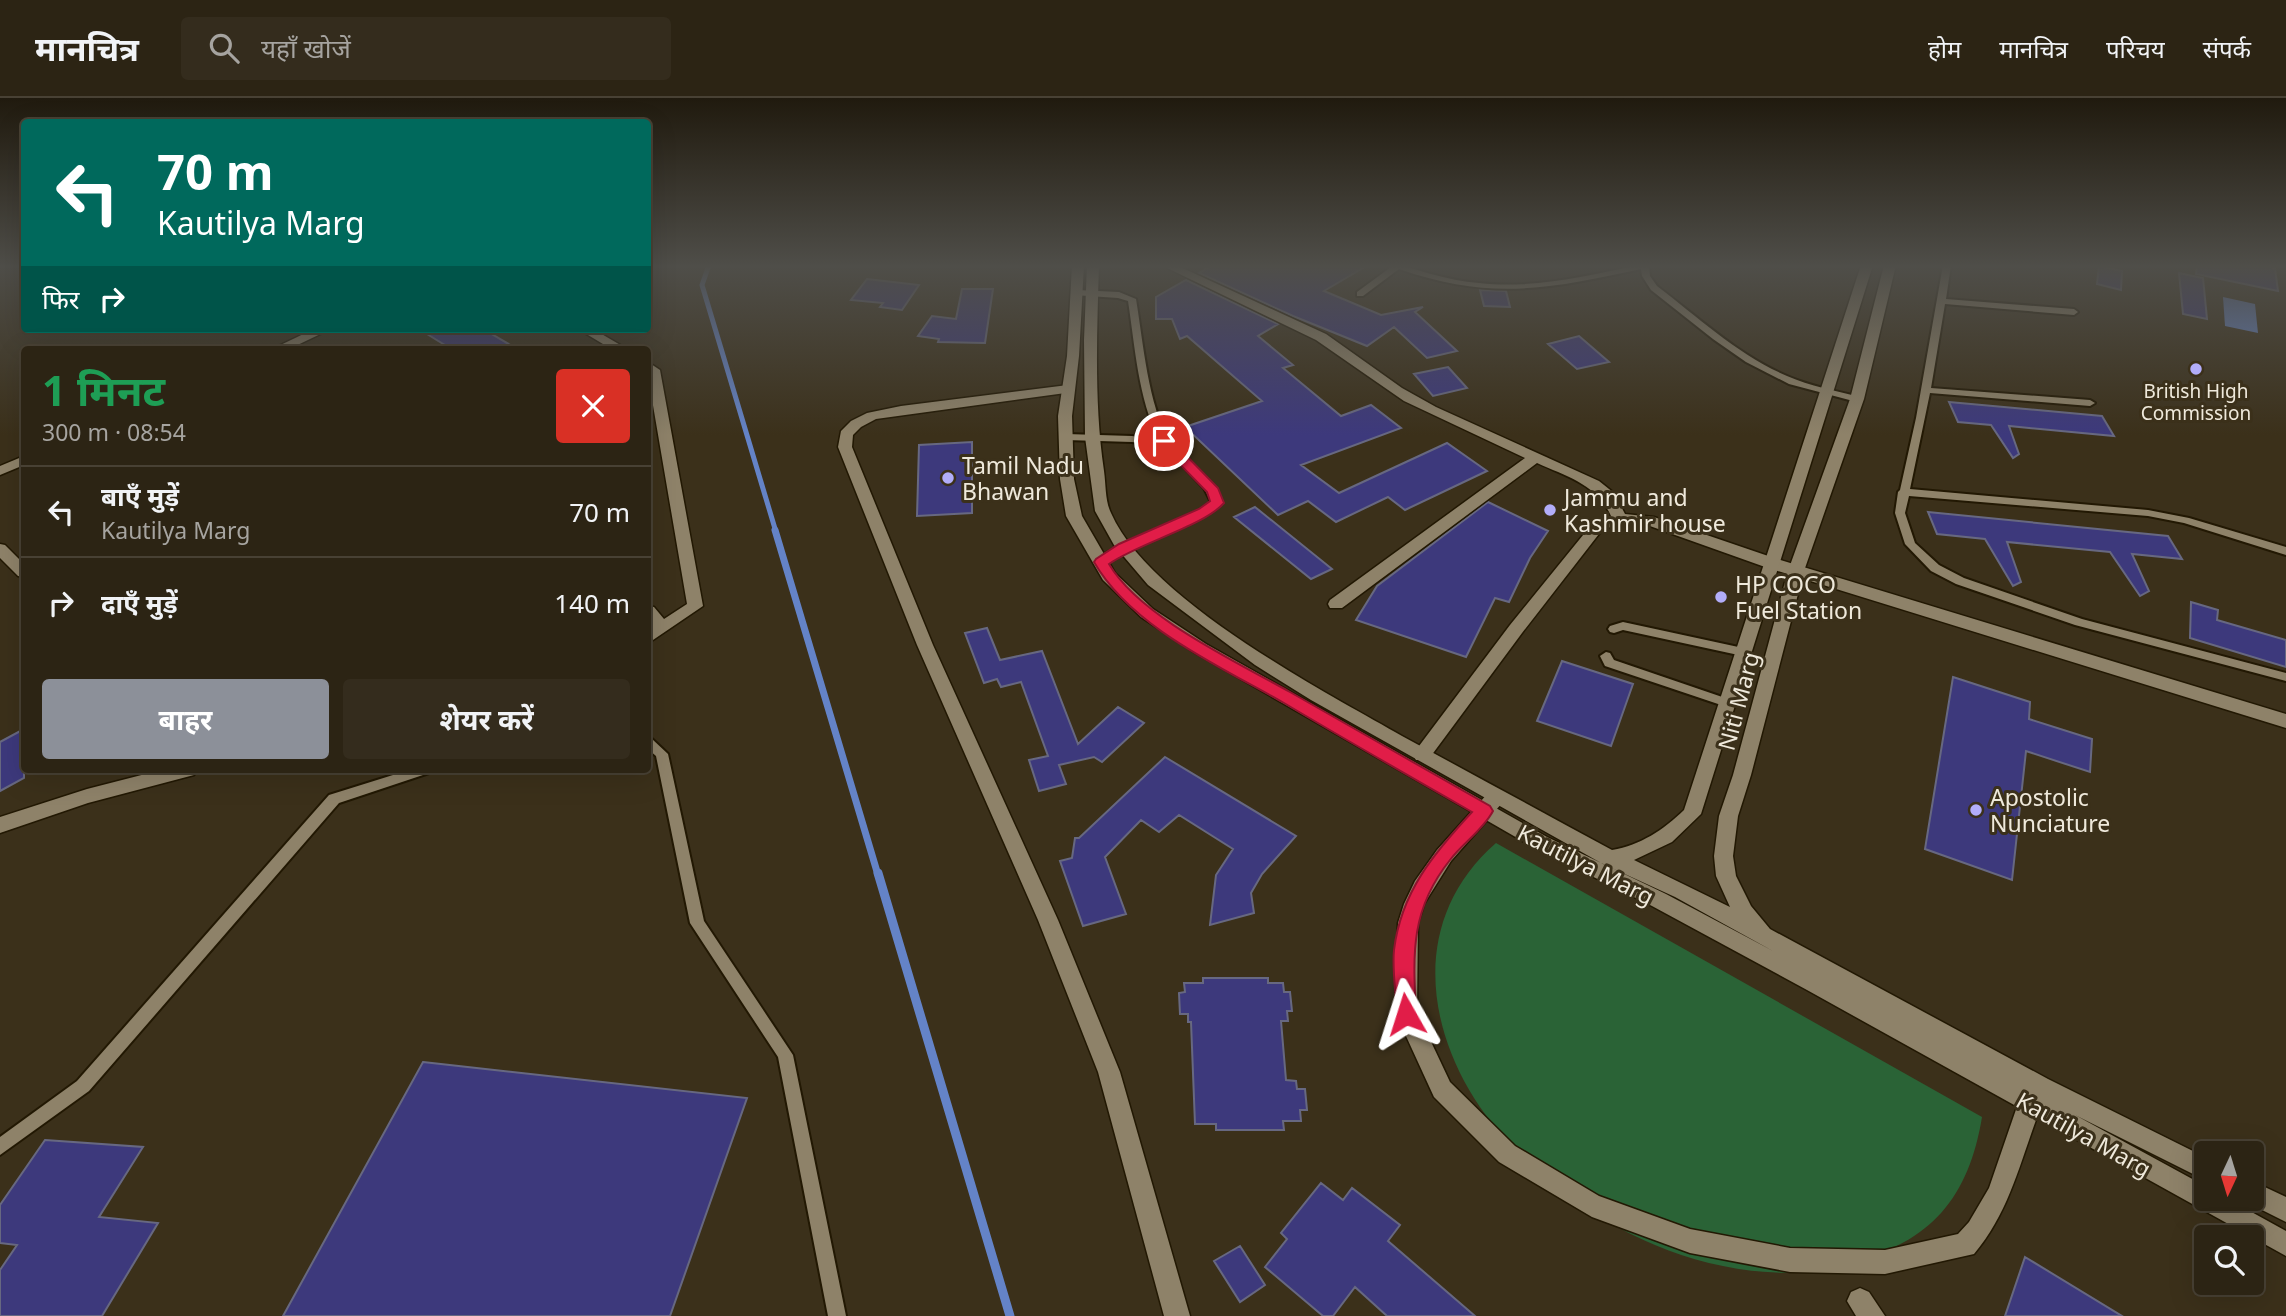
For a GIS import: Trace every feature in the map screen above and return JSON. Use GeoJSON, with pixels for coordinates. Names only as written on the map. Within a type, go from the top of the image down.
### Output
{"type":"FeatureCollection","features":[{"type":"Feature","properties":{"kind":"street","name":"Kautilya Marg"},"geometry":{"type":"LineString","coordinates":[[1080,322],[1069,389],[1066,437],[1068,479],[1074,516],[1109,576],[1147,613],[1200,648],[1490,804],[1682,891],[1806,958],[2286,1244]]}},
{"type":"Feature","properties":{"kind":"street","name":"Kautilya Marg"},"geometry":{"type":"LineString","coordinates":[[1088,322],[1092,437],[1102,511],[1124,547],[1154,581],[1206,622],[1317,696],[1422,755],[1540,842],[1659,900],[2035,1095],[2194,1164]]}},
{"type":"Feature","properties":{"kind":"street"},"geometry":{"type":"LineString","coordinates":[[1289,322],[1344,349],[1405,397],[1594,484],[1609,496],[1620,518]]}},
{"type":"Feature","properties":{"kind":"street","name":"Niti Marg"},"geometry":{"type":"LineString","coordinates":[[1610,858],[1623,856],[1666,839],[1692,814],[1849,322]]}},
{"type":"Feature","properties":{"kind":"street","name":"Niti Marg"},"geometry":{"type":"LineString","coordinates":[[1806,958],[1758,927],[1734,897],[1722,862],[1732,800],[1742,775],[1796,571],[1857,399],[1876,322]]}},
{"type":"Feature","properties":{"kind":"street"},"geometry":{"type":"LineString","coordinates":[[285,346],[315,333]]}},
{"type":"Feature","properties":{"kind":"street"},"geometry":{"type":"LineString","coordinates":[[591,333],[616,346]]}},
{"type":"Feature","properties":{"kind":"street"},"geometry":{"type":"LineString","coordinates":[[651,368],[695,606],[651,634]]}},
{"type":"Feature","properties":{"kind":"street"},"geometry":{"type":"LineString","coordinates":[[1069,389],[872,416],[856,424],[846,434],[845,447],[925,645],[1048,920],[1109,1072],[1177,1316]]}},
{"type":"Feature","properties":{"kind":"street"},"geometry":{"type":"LineString","coordinates":[[1336,604],[1536,457]]}},
{"type":"Feature","properties":{"kind":"street"},"geometry":{"type":"LineString","coordinates":[[0,471],[21,461]]}},
{"type":"Feature","properties":{"kind":"street"},"geometry":{"type":"LineString","coordinates":[[1422,755],[1516,629],[1597,527],[1620,518],[1649,520],[1796,571],[2286,721]]}},
{"type":"Feature","properties":{"kind":"street"},"geometry":{"type":"LineString","coordinates":[[0,549],[21,569]]}},
{"type":"Feature","properties":{"kind":"street"},"geometry":{"type":"LineString","coordinates":[[651,615],[658,623],[651,634]]}},
{"type":"Feature","properties":{"kind":"street"},"geometry":{"type":"LineString","coordinates":[[0,825],[87,796],[176,773]]}},
{"type":"Feature","properties":{"kind":"street"},"geometry":{"type":"LineString","coordinates":[[1490,804],[1445,853],[1416,898],[1406,934],[1403,983],[1406,1014],[1415,1047],[1429,1080],[1448,1114],[1492,1170]]}},
{"type":"Feature","properties":{"kind":"street"},"geometry":{"type":"LineString","coordinates":[[1924,1276],[1967,1243],[1986,1218],[2000,1191],[2035,1095]]}},
{"type":"Feature","properties":{"kind":"street"},"geometry":{"type":"LineString","coordinates":[[2264,1199],[2286,1210]]}},
{"type":"Feature","properties":{"kind":"street"},"geometry":{"type":"LineString","coordinates":[[1834,1306],[1872,1304]]}},
{"type":"Feature","properties":{"kind":"lane"},"geometry":{"type":"LineString","coordinates":[[1101,562],[1124,547],[1204,512],[1217,503],[1213,491],[1168,444],[1152,404],[1136,322]]}},
{"type":"Feature","properties":{"kind":"lane"},"geometry":{"type":"LineString","coordinates":[[1699,322],[1750,360],[1782,378],[1857,399]]}},
{"type":"Feature","properties":{"kind":"lane"},"geometry":{"type":"LineString","coordinates":[[1937,322],[1900,513],[1910,544],[1935,568],[1959,581],[2079,622],[2286,677]]}},
{"type":"Feature","properties":{"kind":"lane"},"geometry":{"type":"LineString","coordinates":[[1925,390],[2090,403]]}},
{"type":"Feature","properties":{"kind":"lane"},"geometry":{"type":"LineString","coordinates":[[1066,437],[1168,444]]}},
{"type":"Feature","properties":{"kind":"lane"},"geometry":{"type":"LineString","coordinates":[[1903,492],[2148,513],[2185,520],[2286,551]]}},
{"type":"Feature","properties":{"kind":"lane"},"geometry":{"type":"LineString","coordinates":[[1614,629],[1623,626],[1743,652]]}},
{"type":"Feature","properties":{"kind":"lane"},"geometry":{"type":"LineString","coordinates":[[1606,656],[1609,663],[1727,703]]}},
{"type":"Feature","properties":{"kind":"lane"},"geometry":{"type":"LineString","coordinates":[[651,745],[662,754],[697,923],[785,1055],[837,1316]]}},
{"type":"Feature","properties":{"kind":"lane"},"geometry":{"type":"LineString","coordinates":[[0,1147],[83,1086],[334,799],[415,773]]}},
{"type":"Feature","properties":{"kind":"green space"},"geometry":{"type":"Polygon","coordinates":[[[1496,843],[1982,1117],[1967,1171],[1942,1212],[1924,1229],[1903,1243],[1879,1254],[1814,1271],[1770,1272],[1730,1268],[1655,1245],[1600,1217],[1550,1181],[1520,1154],[1490,1120],[1465,1082],[1447,1042],[1437,1000],[1436,958],[1445,917],[1464,878],[1496,843]]]}},
{"type":"Feature","properties":{"kind":"water"},"geometry":{"type":"Polygon","coordinates":[[[2225,322],[2257,322],[2258,333],[2225,326],[2225,322]]]}},
{"type":"Feature","properties":{"kind":"building"},"geometry":{"type":"Polygon","coordinates":[[[928,322],[988,322],[985,343],[938,342],[939,339],[918,336],[928,322]]]}},
{"type":"Feature","properties":{"kind":"building"},"geometry":{"type":"Polygon","coordinates":[[[1173,322],[1273,322],[1278,324],[1258,336],[1293,365],[1283,368],[1341,416],[1371,405],[1401,428],[1301,465],[1339,493],[1447,443],[1487,471],[1405,510],[1388,497],[1336,522],[1308,501],[1278,515],[1185,427],[1262,401],[1187,336],[1180,339],[1173,322]]]}},
{"type":"Feature","properties":{"kind":"building"},"geometry":{"type":"Polygon","coordinates":[[[1307,322],[1426,322],[1457,351],[1427,358],[1394,327],[1367,346],[1307,322]]]}},
{"type":"Feature","properties":{"kind":"building"},"geometry":{"type":"Polygon","coordinates":[[[425,333],[490,333],[512,346],[447,346],[425,333]]]}},
{"type":"Feature","properties":{"kind":"building"},"geometry":{"type":"Polygon","coordinates":[[[1579,336],[1609,362],[1577,369],[1548,344],[1579,336]]]}},
{"type":"Feature","properties":{"kind":"building"},"geometry":{"type":"Polygon","coordinates":[[[1448,367],[1467,388],[1433,396],[1414,374],[1448,367]]]}},
{"type":"Feature","properties":{"kind":"building"},"geometry":{"type":"Polygon","coordinates":[[[1949,402],[2102,416],[2114,436],[2009,426],[2019,454],[2013,458],[1991,425],[1958,422],[1949,402]]]}},
{"type":"Feature","properties":{"kind":"building"},"geometry":{"type":"Polygon","coordinates":[[[972,442],[972,513],[917,516],[919,445],[972,442]]]}},
{"type":"Feature","properties":{"kind":"building"},"geometry":{"type":"Polygon","coordinates":[[[1488,502],[1548,531],[1530,558],[1509,602],[1495,598],[1466,657],[1356,620],[1377,586],[1488,502]]]}},
{"type":"Feature","properties":{"kind":"building"},"geometry":{"type":"Polygon","coordinates":[[[1255,507],[1332,569],[1311,579],[1234,517],[1255,507]]]}},
{"type":"Feature","properties":{"kind":"building"},"geometry":{"type":"Polygon","coordinates":[[[1928,512],[2168,536],[2182,559],[2132,554],[2149,591],[2140,596],[2110,552],[2007,542],[2021,582],[2013,586],[1985,539],[1937,534],[1928,512]]]}},
{"type":"Feature","properties":{"kind":"building"},"geometry":{"type":"Polygon","coordinates":[[[2191,602],[2218,610],[2217,620],[2286,640],[2286,667],[2190,638],[2191,602]]]}},
{"type":"Feature","properties":{"kind":"building"},"geometry":{"type":"Polygon","coordinates":[[[987,628],[1000,660],[1042,651],[1078,744],[1118,707],[1144,723],[1102,762],[1094,757],[1059,765],[1066,784],[1039,791],[1029,760],[1048,756],[1021,682],[1001,687],[997,679],[984,683],[965,633],[987,628]]]}},
{"type":"Feature","properties":{"kind":"building"},"geometry":{"type":"Polygon","coordinates":[[[1562,661],[1633,684],[1611,746],[1537,721],[1562,661]]]}},
{"type":"Feature","properties":{"kind":"building","name":"Apostolic Nunciature"},"geometry":{"type":"Polygon","coordinates":[[[1953,677],[2030,702],[2029,719],[2092,739],[2090,772],[2026,751],[2012,880],[1925,849],[1953,677]]]}},
{"type":"Feature","properties":{"kind":"building"},"geometry":{"type":"Polygon","coordinates":[[[21,731],[21,773],[24,773],[24,778],[0,791],[0,742],[21,731]]]}},
{"type":"Feature","properties":{"kind":"building"},"geometry":{"type":"Polygon","coordinates":[[[1165,757],[1296,836],[1262,874],[1251,893],[1254,913],[1210,925],[1216,875],[1233,849],[1179,815],[1159,832],[1141,820],[1105,857],[1126,914],[1083,926],[1060,861],[1072,858],[1075,838],[1079,838],[1165,757]]]}},
{"type":"Feature","properties":{"kind":"building"},"geometry":{"type":"Polygon","coordinates":[[[1203,978],[1268,978],[1268,983],[1283,983],[1284,992],[1290,992],[1292,1011],[1287,1011],[1288,1021],[1281,1021],[1286,1080],[1296,1081],[1297,1089],[1305,1089],[1307,1110],[1300,1110],[1301,1121],[1283,1121],[1284,1130],[1216,1130],[1216,1124],[1195,1124],[1191,1022],[1188,1022],[1188,1014],[1180,1014],[1179,993],[1185,992],[1184,983],[1203,983],[1203,978]]]}},
{"type":"Feature","properties":{"kind":"building"},"geometry":{"type":"Polygon","coordinates":[[[423,1062],[747,1098],[670,1316],[283,1316],[423,1062]]]}},
{"type":"Feature","properties":{"kind":"building"},"geometry":{"type":"Polygon","coordinates":[[[45,1140],[143,1147],[99,1217],[158,1223],[102,1316],[0,1316],[0,1270],[17,1245],[0,1243],[0,1205],[45,1140]]]}},
{"type":"Feature","properties":{"kind":"building"},"geometry":{"type":"Polygon","coordinates":[[[1321,1183],[1343,1200],[1352,1188],[1400,1225],[1388,1241],[1475,1316],[1387,1316],[1355,1287],[1333,1316],[1323,1316],[1265,1267],[1287,1239],[1281,1233],[1321,1183]]]}},
{"type":"Feature","properties":{"kind":"building"},"geometry":{"type":"Polygon","coordinates":[[[1240,1246],[1265,1285],[1240,1302],[1214,1261],[1240,1246]]]}},
{"type":"Feature","properties":{"kind":"building"},"geometry":{"type":"Polygon","coordinates":[[[2025,1257],[2122,1316],[2005,1316],[2025,1257]]]}},
{"type":"Feature","properties":{"kind":"waterway"},"geometry":{"type":"LineString","coordinates":[[713,322],[776,532]]}},
{"type":"Feature","properties":{"kind":"waterway"},"geometry":{"type":"LineString","coordinates":[[775,530],[878,875]]}},
{"type":"Feature","properties":{"kind":"waterway"},"geometry":{"type":"LineString","coordinates":[[878,873],[1010,1316]]}},
{"type":"Feature","properties":{"kind":"place","name":"British High Commission"},"geometry":{"type":"Point","coordinates":[2196,369]}},
{"type":"Feature","properties":{"kind":"place","name":"Tamil Nadu Bhawan"},"geometry":{"type":"Point","coordinates":[948,478]}},
{"type":"Feature","properties":{"kind":"place","name":"Jammu and Kashmir house"},"geometry":{"type":"Point","coordinates":[1550,510]}},
{"type":"Feature","properties":{"kind":"place","name":"HP COCO Fuel Station"},"geometry":{"type":"Point","coordinates":[1721,597]}},
{"type":"Feature","properties":{"kind":"place","name":"Apostolic Nunciature"},"geometry":{"type":"Point","coordinates":[1976,810]}},
{"type":"Feature","properties":{"kind":"route"},"geometry":{"type":"LineString","coordinates":[[1164,441],[1213,491],[1217,503],[1204,512],[1124,547],[1101,562],[1109,576],[1147,613],[1200,648],[1484,811],[1445,853],[1416,898],[1403,953],[1406,1014]]}}]}
